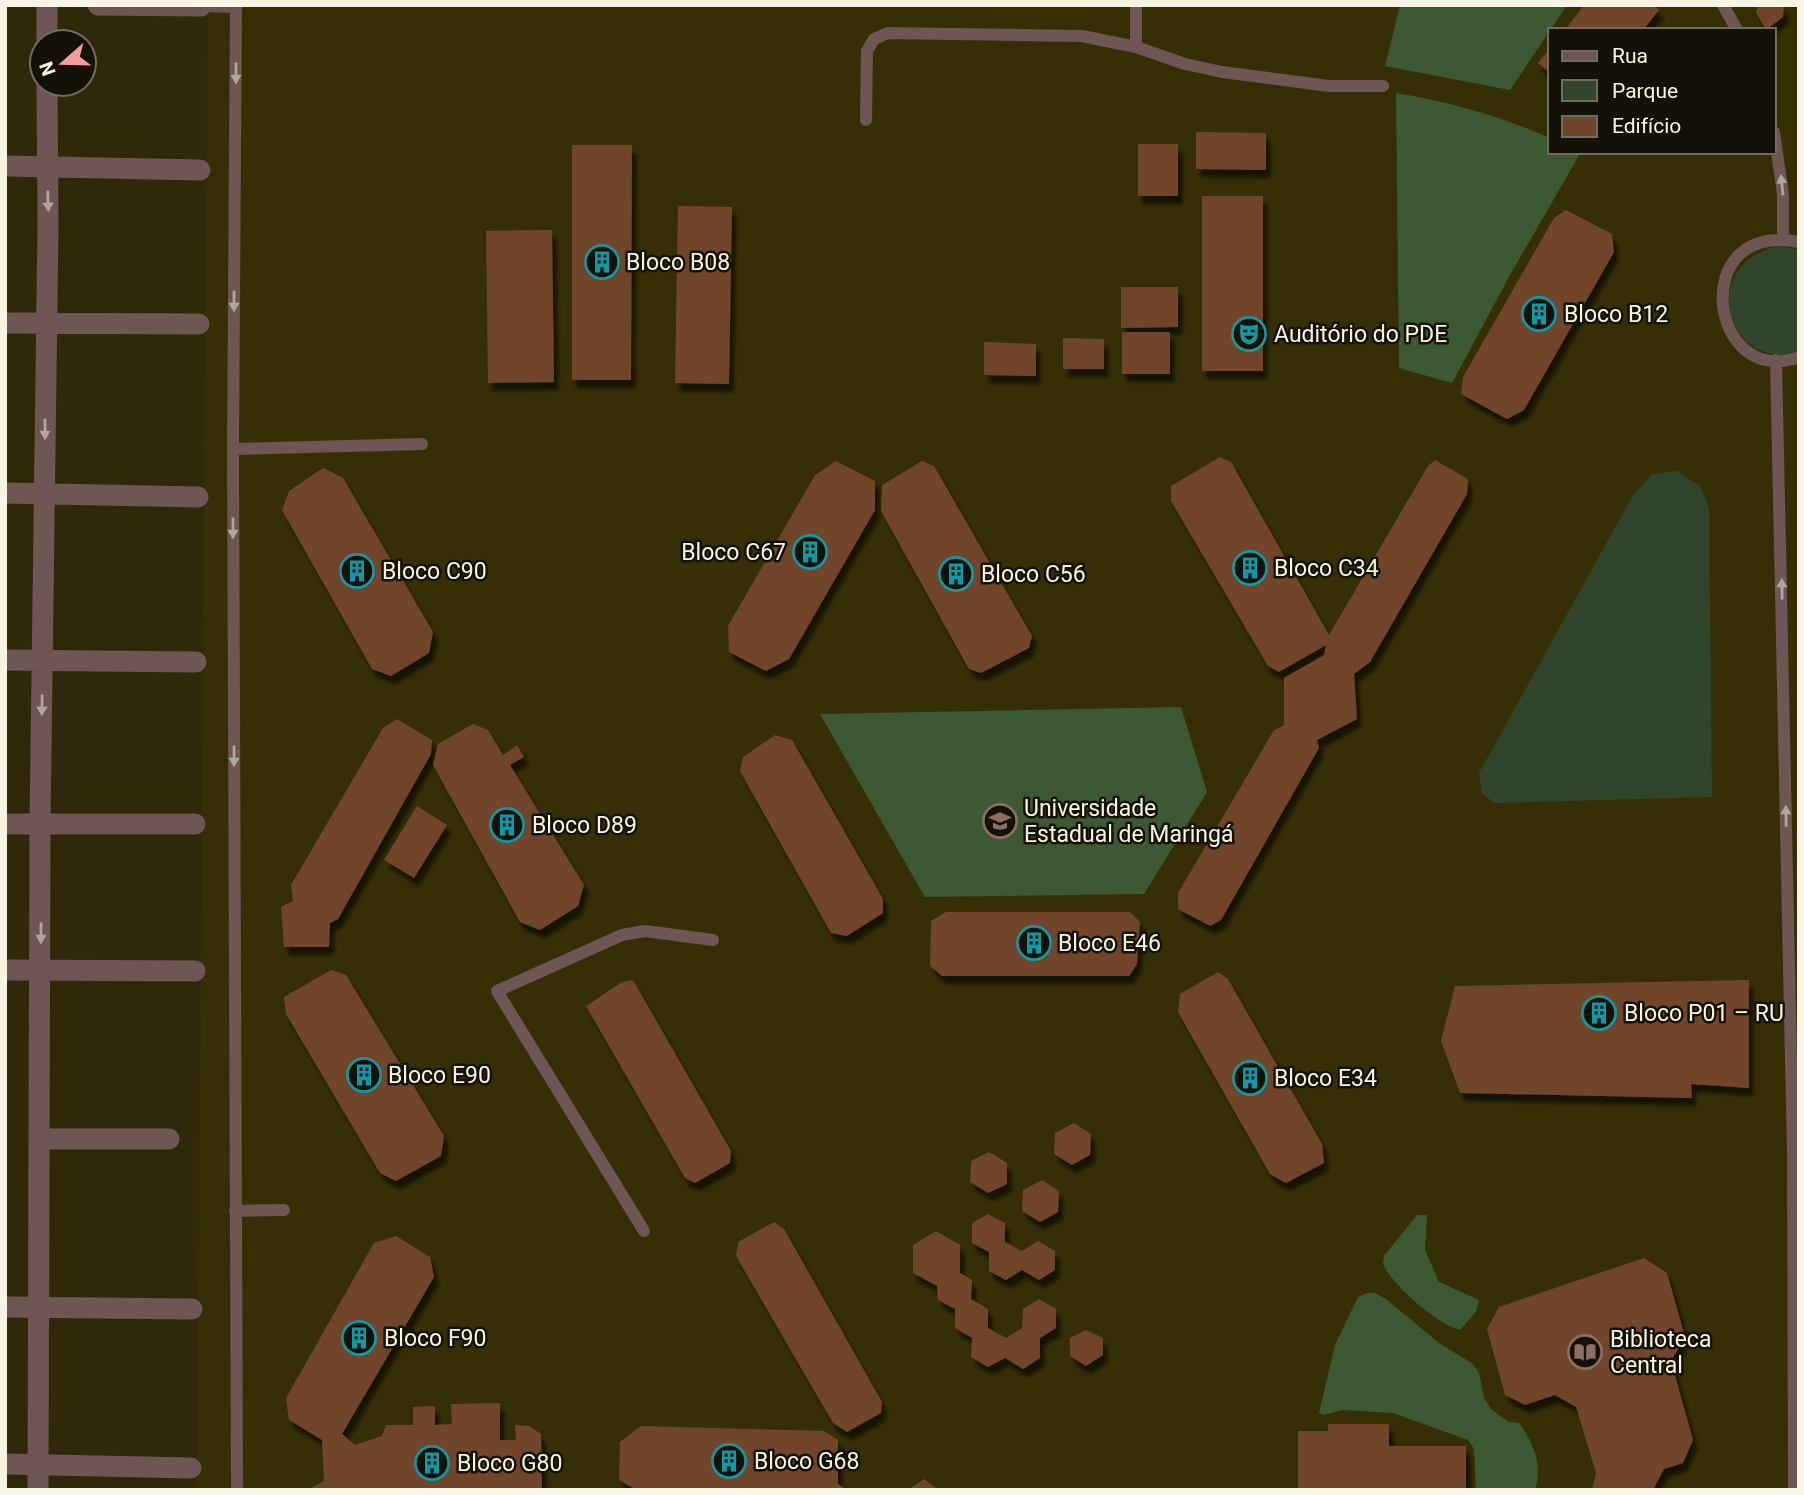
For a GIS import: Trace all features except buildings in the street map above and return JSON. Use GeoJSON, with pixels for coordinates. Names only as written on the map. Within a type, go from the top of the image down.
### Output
{"type":"FeatureCollection","features":[{"type":"Feature","properties":{"kind":"street"},"geometry":{"type":"LineString","coordinates":[[47,5],[47,28]]}},
{"type":"Feature","properties":{"kind":"street"},"geometry":{"type":"LineString","coordinates":[[98,5],[201,6]]}},
{"type":"Feature","properties":{"kind":"street"},"geometry":{"type":"LineString","coordinates":[[38,1490],[40,825],[48,225],[47,98]]}},
{"type":"Feature","properties":{"kind":"street"},"geometry":{"type":"LineString","coordinates":[[5,166],[200,170]]}},
{"type":"Feature","properties":{"kind":"street"},"geometry":{"type":"LineString","coordinates":[[5,323],[199,324]]}},
{"type":"Feature","properties":{"kind":"street"},"geometry":{"type":"LineString","coordinates":[[5,493],[198,497]]}},
{"type":"Feature","properties":{"kind":"street"},"geometry":{"type":"LineString","coordinates":[[5,660],[196,662]]}},
{"type":"Feature","properties":{"kind":"street"},"geometry":{"type":"LineString","coordinates":[[5,824],[195,824]]}},
{"type":"Feature","properties":{"kind":"street"},"geometry":{"type":"LineString","coordinates":[[5,970],[195,971]]}},
{"type":"Feature","properties":{"kind":"street"},"geometry":{"type":"LineString","coordinates":[[40,1139],[169,1139]]}},
{"type":"Feature","properties":{"kind":"street"},"geometry":{"type":"LineString","coordinates":[[5,1307],[192,1309]]}},
{"type":"Feature","properties":{"kind":"street"},"geometry":{"type":"LineString","coordinates":[[5,1464],[191,1468]]}},
{"type":"Feature","properties":{"kind":"lane"},"geometry":{"type":"LineString","coordinates":[[1136,5],[1136,47]]}},
{"type":"Feature","properties":{"kind":"lane"},"geometry":{"type":"LineString","coordinates":[[1723,5],[1736,28]]}},
{"type":"Feature","properties":{"kind":"lane"},"geometry":{"type":"LineString","coordinates":[[201,6],[236,6],[233,449],[237,1490]]}},
{"type":"Feature","properties":{"kind":"lane"},"geometry":{"type":"LineString","coordinates":[[866,120],[867,51],[874,39],[888,33],[1082,36],[1136,47],[1185,64],[1222,72],[1329,86],[1382,86]]}},
{"type":"Feature","properties":{"kind":"lane"},"geometry":{"type":"LineString","coordinates":[[1776,146],[1783,194],[1783,239]]}},
{"type":"Feature","properties":{"kind":"lane"},"geometry":{"type":"LineString","coordinates":[[1799,242],[1783,239],[1758,244],[1746,250],[1732,263],[1721,294],[1724,321],[1733,336],[1745,348],[1776,360],[1799,357]]}},
{"type":"Feature","properties":{"kind":"lane"},"geometry":{"type":"LineString","coordinates":[[1776,360],[1796,1154],[1794,1490]]}},
{"type":"Feature","properties":{"kind":"lane"},"geometry":{"type":"LineString","coordinates":[[233,449],[422,444]]}},
{"type":"Feature","properties":{"kind":"lane"},"geometry":{"type":"LineString","coordinates":[[644,1231],[497,991],[622,935],[645,931],[713,940]]}},
{"type":"Feature","properties":{"kind":"lane"},"geometry":{"type":"LineString","coordinates":[[234,1211],[284,1210]]}},
{"type":"Feature","properties":{"kind":"shaded area","name":"Universidade Estadual de Maringá"},"geometry":{"type":"Polygon","coordinates":[[[208,5],[1799,5],[1799,1490],[197,1490],[208,5]]]}},
{"type":"Feature","properties":{"kind":"green space"},"geometry":{"type":"Polygon","coordinates":[[[1400,5],[1567,5],[1552,28],[1548,28],[1548,33],[1510,90],[1385,66],[1400,5]]]}},
{"type":"Feature","properties":{"kind":"green space"},"geometry":{"type":"Polygon","coordinates":[[[1396,93],[1474,111],[1531,130],[1548,137],[1548,154],[1580,154],[1452,383],[1399,368],[1396,93]]]}},
{"type":"Feature","properties":{"kind":"green space"},"geometry":{"type":"Polygon","coordinates":[[[1779,246],[1799,250],[1799,350],[1776,354],[1756,348],[1740,334],[1731,316],[1729,295],[1736,274],[1752,257],[1779,246]]]}},
{"type":"Feature","properties":{"kind":"green space"},"geometry":{"type":"Polygon","coordinates":[[[1677,471],[1700,486],[1709,508],[1712,797],[1495,803],[1482,794],[1479,773],[1632,497],[1652,474],[1677,471]]]}},
{"type":"Feature","properties":{"kind":"green space"},"geometry":{"type":"Polygon","coordinates":[[[1181,707],[1207,792],[1144,894],[925,897],[820,714],[1181,707]]]}},
{"type":"Feature","properties":{"kind":"green space"},"geometry":{"type":"Polygon","coordinates":[[[1417,1215],[1427,1215],[1425,1250],[1439,1282],[1479,1300],[1476,1312],[1460,1330],[1440,1321],[1417,1303],[1388,1273],[1383,1264],[1384,1256],[1417,1215]]]}},
{"type":"Feature","properties":{"kind":"green space"},"geometry":{"type":"Polygon","coordinates":[[[1375,1293],[1386,1299],[1439,1343],[1473,1364],[1479,1373],[1484,1398],[1491,1409],[1509,1422],[1519,1423],[1529,1439],[1537,1463],[1535,1490],[1476,1490],[1474,1449],[1468,1440],[1393,1413],[1342,1410],[1324,1415],[1319,1413],[1335,1345],[1358,1297],[1375,1293]]]}},
{"type":"Feature","properties":{"kind":"place","name":"Bloco B08"},"geometry":{"type":"Point","coordinates":[602,262]}},
{"type":"Feature","properties":{"kind":"place","name":"Bloco B12"},"geometry":{"type":"Point","coordinates":[1539,314]}},
{"type":"Feature","properties":{"kind":"place","name":"Auditório do PDE"},"geometry":{"type":"Point","coordinates":[1249,334]}},
{"type":"Feature","properties":{"kind":"place","name":"Bloco C67"},"geometry":{"type":"Point","coordinates":[810,552]}},
{"type":"Feature","properties":{"kind":"place","name":"Bloco C34"},"geometry":{"type":"Point","coordinates":[1250,568]}},
{"type":"Feature","properties":{"kind":"place","name":"Bloco C90"},"geometry":{"type":"Point","coordinates":[357,571]}},
{"type":"Feature","properties":{"kind":"place","name":"Bloco C56"},"geometry":{"type":"Point","coordinates":[956,574]}},
{"type":"Feature","properties":{"kind":"place","name":"Universidade Estadual de Maringá"},"geometry":{"type":"Point","coordinates":[1000,821]}},
{"type":"Feature","properties":{"kind":"place","name":"Bloco D89"},"geometry":{"type":"Point","coordinates":[507,825]}},
{"type":"Feature","properties":{"kind":"place","name":"Bloco E46"},"geometry":{"type":"Point","coordinates":[1034,943]}},
{"type":"Feature","properties":{"kind":"place","name":"Bloco P01 – RU"},"geometry":{"type":"Point","coordinates":[1599,1013]}},
{"type":"Feature","properties":{"kind":"place","name":"Bloco E90"},"geometry":{"type":"Point","coordinates":[364,1075]}},
{"type":"Feature","properties":{"kind":"place","name":"Bloco E34"},"geometry":{"type":"Point","coordinates":[1250,1078]}},
{"type":"Feature","properties":{"kind":"place","name":"Bloco F90"},"geometry":{"type":"Point","coordinates":[359,1338]}},
{"type":"Feature","properties":{"kind":"place","name":"Biblioteca Central"},"geometry":{"type":"Point","coordinates":[1585,1352]}},
{"type":"Feature","properties":{"kind":"place","name":"Bloco G68"},"geometry":{"type":"Point","coordinates":[729,1461]}},
{"type":"Feature","properties":{"kind":"place","name":"Bloco G80"},"geometry":{"type":"Point","coordinates":[432,1463]}}]}
